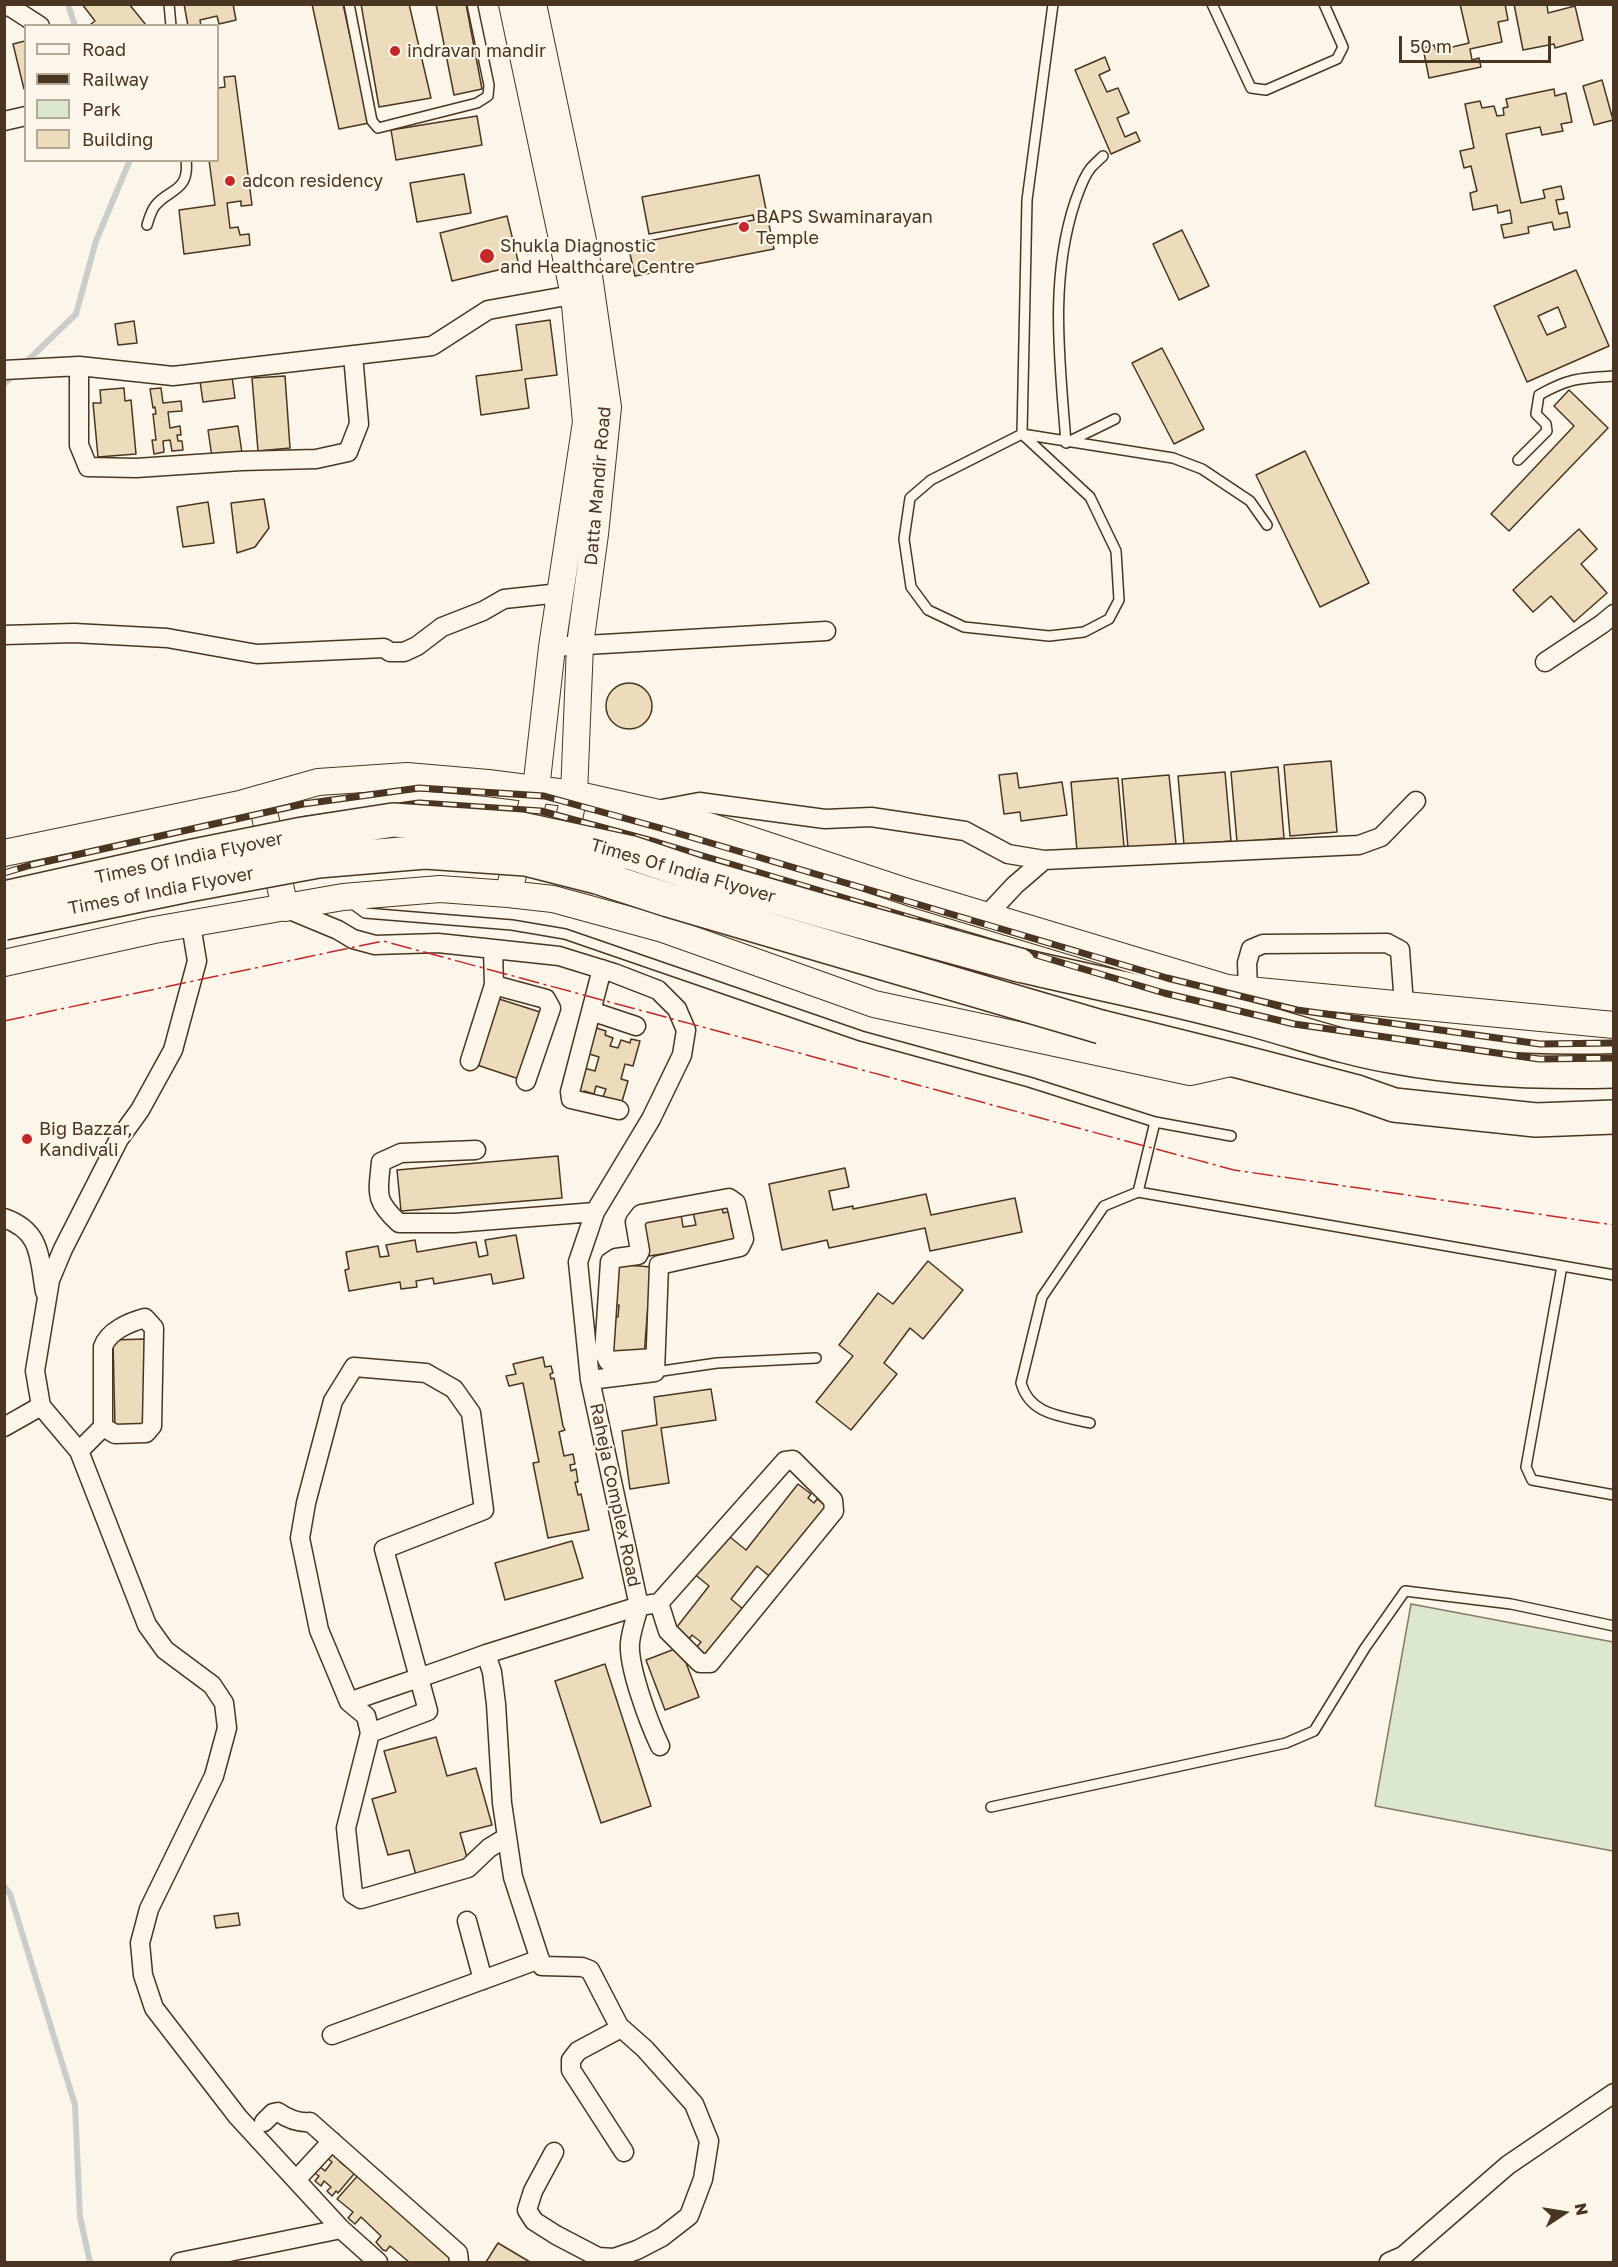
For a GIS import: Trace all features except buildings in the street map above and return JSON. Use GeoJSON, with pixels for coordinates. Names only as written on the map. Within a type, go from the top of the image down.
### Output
{"type":"FeatureCollection","features":[{"type":"Feature","properties":{"kind":"highway","name":"Times Of India Flyover"},"geometry":{"type":"LineString","coordinates":[[4,898],[188,857],[303,834],[393,820],[521,829],[632,853],[823,911],[1110,986],[1241,999],[1355,1049],[1467,1068],[1568,1072],[1614,1071]]}},
{"type":"Feature","properties":{"kind":"highway","name":"Times Of India Flyover"},"geometry":{"type":"LineString","coordinates":[[318,861],[425,852],[526,859],[597,877],[691,907],[1101,1027],[1356,1092],[1394,1105],[1536,1120],[1614,1117]]}},
{"type":"Feature","properties":{"kind":"highway","name":"Times of India Flyover"},"geometry":{"type":"LineString","coordinates":[[4,923],[318,861]]}},
{"type":"Feature","properties":{"kind":"street","name":"Datta Mandir Road"},"geometry":{"type":"LineString","coordinates":[[512,4],[608,407],[595,534],[580,645],[574,794],[553,899]]}},
{"type":"Feature","properties":{"kind":"street","name":"Datta Mandir Road"},"geometry":{"type":"LineString","coordinates":[[508,894],[536,789],[552,647],[586,422],[582,293],[586,255],[534,4]]}},
{"type":"Feature","properties":{"kind":"street"},"geometry":{"type":"LineString","coordinates":[[4,7],[9,6],[37,24]]}},
{"type":"Feature","properties":{"kind":"street"},"geometry":{"type":"LineString","coordinates":[[4,120],[24,116]]}},
{"type":"Feature","properties":{"kind":"street"},"geometry":{"type":"LineString","coordinates":[[4,370],[79,366],[173,376],[432,346],[488,310],[582,293]]}},
{"type":"Feature","properties":{"kind":"street"},"geometry":{"type":"LineString","coordinates":[[79,366],[79,445],[88,467],[136,468],[316,459],[348,452],[359,424],[353,355]]}},
{"type":"Feature","properties":{"kind":"street"},"geometry":{"type":"LineString","coordinates":[[4,635],[74,633],[167,638],[256,654],[384,648],[390,652],[404,652],[417,646],[442,627],[483,611],[504,599],[561,593]]}},
{"type":"Feature","properties":{"kind":"street"},"geometry":{"type":"LineString","coordinates":[[1545,663],[1614,614]]}},
{"type":"Feature","properties":{"kind":"street"},"geometry":{"type":"LineString","coordinates":[[552,647],[826,631]]}},
{"type":"Feature","properties":{"kind":"street"},"geometry":{"type":"LineString","coordinates":[[4,853],[261,798],[318,782],[407,777],[488,783],[574,794],[694,821],[1241,999],[1404,1005],[1614,1025]]}},
{"type":"Feature","properties":{"kind":"street"},"geometry":{"type":"LineString","coordinates":[[261,798],[285,908]]}},
{"type":"Feature","properties":{"kind":"street"},"geometry":{"type":"LineString","coordinates":[[649,811],[699,802],[825,819],[871,817],[965,831],[1008,854],[1044,860],[1359,845],[1381,837],[1416,801]]}},
{"type":"Feature","properties":{"kind":"street"},"geometry":{"type":"LineString","coordinates":[[986,916],[1015,885],[1044,860]]}},
{"type":"Feature","properties":{"kind":"street"},"geometry":{"type":"LineString","coordinates":[[4,963],[154,930],[343,897],[440,889],[508,894],[553,899],[663,929],[874,1004],[1190,1072],[1238,1061]]}},
{"type":"Feature","properties":{"kind":"street"},"geometry":{"type":"LineString","coordinates":[[4,978],[126,949],[193,937],[255,930],[285,908]]}},
{"type":"Feature","properties":{"kind":"street","name":"Raheja Complex Road"},"geometry":{"type":"LineString","coordinates":[[285,908],[339,930],[353,939],[375,945],[438,943],[559,956],[602,969],[658,990],[677,1009],[686,1030],[682,1055],[651,1119],[595,1212],[578,1262],[590,1380],[639,1606],[486,1654],[349,1702]]}},
{"type":"Feature","properties":{"kind":"street"},"geometry":{"type":"LineString","coordinates":[[193,937],[196,961],[173,1050],[140,1110],[119,1139],[63,1249],[50,1280],[35,1371],[41,1406],[79,1451],[147,1625],[165,1650],[212,1686],[224,1703],[227,1728],[214,1776],[149,1909],[140,1943],[143,1975],[154,2008],[238,2117],[341,2229],[378,2262]]}},
{"type":"Feature","properties":{"kind":"street"},"geometry":{"type":"LineString","coordinates":[[1241,999],[1251,949],[1263,944],[1387,943],[1400,950],[1404,1005]]}},
{"type":"Feature","properties":{"kind":"street"},"geometry":{"type":"LineString","coordinates":[[470,1061],[494,985],[493,949]]}},
{"type":"Feature","properties":{"kind":"street"},"geometry":{"type":"LineString","coordinates":[[602,969],[570,1092],[571,1099],[619,1110]]}},
{"type":"Feature","properties":{"kind":"street"},"geometry":{"type":"LineString","coordinates":[[494,985],[546,999],[550,1008],[526,1081]]}},
{"type":"Feature","properties":{"kind":"street"},"geometry":{"type":"LineString","coordinates":[[591,1011],[636,1026]]}},
{"type":"Feature","properties":{"kind":"street"},"geometry":{"type":"LineString","coordinates":[[476,1150],[401,1154],[381,1162],[378,1192],[383,1209],[399,1223],[455,1223],[595,1212]]}},
{"type":"Feature","properties":{"kind":"street"},"geometry":{"type":"LineString","coordinates":[[638,1255],[640,1251],[635,1222],[641,1214],[729,1198],[736,1203],[744,1239],[740,1247],[659,1265],[638,1255],[616,1258],[610,1262],[604,1353],[608,1361],[655,1365]]}},
{"type":"Feature","properties":{"kind":"street"},"geometry":{"type":"LineString","coordinates":[[4,1218],[14,1222],[34,1238],[46,1302]]}},
{"type":"Feature","properties":{"kind":"street"},"geometry":{"type":"LineString","coordinates":[[655,1365],[659,1265]]}},
{"type":"Feature","properties":{"kind":"street"},"geometry":{"type":"LineString","coordinates":[[79,1451],[103,1427],[103,1347],[106,1339],[131,1322],[146,1318],[154,1328],[152,1426],[146,1432],[115,1434],[103,1427]]}},
{"type":"Feature","properties":{"kind":"street"},"geometry":{"type":"LineString","coordinates":[[590,1380],[655,1365]]}},
{"type":"Feature","properties":{"kind":"street"},"geometry":{"type":"LineString","coordinates":[[370,1733],[428,1711],[384,1549],[484,1510],[471,1413],[454,1389],[426,1373],[354,1367],[333,1401],[306,1503],[300,1538],[319,1630],[349,1702],[366,1716],[370,1733],[345,1828],[353,1894],[361,1899],[468,1868],[489,1848],[507,1837]]}},
{"type":"Feature","properties":{"kind":"street"},"geometry":{"type":"LineString","coordinates":[[4,1427],[41,1406]]}},
{"type":"Feature","properties":{"kind":"street"},"geometry":{"type":"LineString","coordinates":[[659,1603],[668,1631],[700,1663],[710,1663],[834,1510],[833,1500],[793,1460],[785,1461],[659,1603],[639,1606],[630,1644],[634,1673],[660,1746]]}},
{"type":"Feature","properties":{"kind":"street"},"geometry":{"type":"LineString","coordinates":[[486,1654],[492,1672],[496,1704],[502,1803],[513,1877],[542,1966],[582,1967],[590,1970],[621,2028],[645,2049],[694,2104],[710,2140],[704,2179],[689,2216],[662,2237],[637,2250],[614,2258],[598,2257],[534,2221],[527,2210],[532,2191],[554,2152]]}},
{"type":"Feature","properties":{"kind":"street"},"geometry":{"type":"LineString","coordinates":[[467,1922],[483,1980]]}},
{"type":"Feature","properties":{"kind":"street"},"geometry":{"type":"LineString","coordinates":[[332,2035],[540,1959]]}},
{"type":"Feature","properties":{"kind":"street"},"geometry":{"type":"LineString","coordinates":[[621,2028],[578,2051],[571,2060],[571,2070],[624,2152]]}},
{"type":"Feature","properties":{"kind":"street"},"geometry":{"type":"LineString","coordinates":[[1389,2262],[1403,2256],[1508,2165],[1614,2093]]}},
{"type":"Feature","properties":{"kind":"street"},"geometry":{"type":"LineString","coordinates":[[264,2122],[273,2113],[278,2112],[287,2118],[303,2123],[310,2122],[458,2253],[459,2262]]}},
{"type":"Feature","properties":{"kind":"street"},"geometry":{"type":"LineString","coordinates":[[296,2180],[332,2141]]}},
{"type":"Feature","properties":{"kind":"street"},"geometry":{"type":"LineString","coordinates":[[180,2262],[341,2229]]}},
{"type":"Feature","properties":{"kind":"lane"},"geometry":{"type":"LineString","coordinates":[[169,4],[171,24]]}},
{"type":"Feature","properties":{"kind":"lane"},"geometry":{"type":"LineString","coordinates":[[349,4],[372,121],[378,128],[477,103],[488,96],[489,85],[472,4]]}},
{"type":"Feature","properties":{"kind":"lane"},"geometry":{"type":"LineString","coordinates":[[1212,4],[1251,88],[1266,90],[1337,59],[1343,47],[1324,4]]}},
{"type":"Feature","properties":{"kind":"lane"},"geometry":{"type":"LineString","coordinates":[[1055,6],[1028,200],[1022,434],[1090,497],[1116,551],[1119,600],[1108,619],[1084,632],[1049,636],[964,627],[928,610],[912,587],[904,539],[910,498],[931,480],[1022,434],[1066,443],[1173,458],[1202,469],[1250,501],[1267,525]]}},
{"type":"Feature","properties":{"kind":"lane"},"geometry":{"type":"LineString","coordinates":[[1066,443],[1058,326],[1059,276],[1069,219],[1079,190],[1089,170],[1103,156]]}},
{"type":"Feature","properties":{"kind":"lane"},"geometry":{"type":"LineString","coordinates":[[147,225],[155,206],[182,184],[187,170],[186,162]]}},
{"type":"Feature","properties":{"kind":"lane"},"geometry":{"type":"LineString","coordinates":[[1518,460],[1547,431],[1546,424],[1536,414],[1539,395],[1561,382],[1614,376]]}},
{"type":"Feature","properties":{"kind":"lane"},"geometry":{"type":"LineString","coordinates":[[1066,443],[1115,419]]}},
{"type":"Feature","properties":{"kind":"lane"},"geometry":{"type":"LineString","coordinates":[[343,897],[366,913],[512,925],[565,934],[861,1036],[1029,1082],[1155,1122],[1231,1136]]}},
{"type":"Feature","properties":{"kind":"lane"},"geometry":{"type":"LineString","coordinates":[[1138,1192],[1155,1122]]}},
{"type":"Feature","properties":{"kind":"lane"},"geometry":{"type":"LineString","coordinates":[[1089,1423],[1040,1410],[1024,1395],[1021,1383],[1042,1297],[1104,1206],[1138,1192],[1614,1275]]}},
{"type":"Feature","properties":{"kind":"lane"},"geometry":{"type":"LineString","coordinates":[[1562,1266],[1526,1467],[1532,1480],[1614,1496]]}},
{"type":"Feature","properties":{"kind":"lane"},"geometry":{"type":"LineString","coordinates":[[655,1365],[816,1358]]}},
{"type":"Feature","properties":{"kind":"lane"},"geometry":{"type":"LineString","coordinates":[[991,1807],[1286,1743],[1314,1731],[1365,1648],[1405,1591],[1511,1604],[1614,1626]]}},
{"type":"Feature","properties":{"kind":"green space"},"geometry":{"type":"Polygon","coordinates":[[[1411,1604],[1613,1642],[1613,1851],[1375,1806],[1411,1604]]]}},
{"type":"Feature","properties":{"kind":"waterway"},"geometry":{"type":"LineString","coordinates":[[68,4],[74,24]]}},
{"type":"Feature","properties":{"kind":"waterway"},"geometry":{"type":"LineString","coordinates":[[24,364],[76,314],[96,241],[129,162]]}},
{"type":"Feature","properties":{"kind":"waterway"},"geometry":{"type":"LineString","coordinates":[[4,384],[15,374]]}},
{"type":"Feature","properties":{"kind":"waterway"},"geometry":{"type":"LineString","coordinates":[[4,1886],[10,1894],[75,2105],[80,2217],[90,2262]]}},
{"type":"Feature","properties":{"kind":"railway"},"geometry":{"type":"LineString","coordinates":[[4,873],[303,804],[419,788],[544,796],[660,828],[1167,978],[1297,1010],[1540,1044],[1614,1043]]}},
{"type":"Feature","properties":{"kind":"railway"},"geometry":{"type":"LineString","coordinates":[[4,889],[34,880],[306,819],[419,803],[541,811],[656,842],[1164,993],[1294,1024],[1539,1059],[1614,1058]]}},
{"type":"Feature","properties":{"kind":"power"},"geometry":{"type":"LineString","coordinates":[[4,1021],[383,941],[1234,1170],[1614,1225]]}},
{"type":"Feature","properties":{"kind":"place","name":"indravan mandir"},"geometry":{"type":"Point","coordinates":[395,51]}},
{"type":"Feature","properties":{"kind":"place","name":"adcon residency"},"geometry":{"type":"Point","coordinates":[230,181]}},
{"type":"Feature","properties":{"kind":"place","name":"BAPS Swaminarayan Temple"},"geometry":{"type":"Point","coordinates":[744,227]}},
{"type":"Feature","properties":{"kind":"place","name":"Shukla Diagnostic and Healthcare Centre"},"geometry":{"type":"Point","coordinates":[487,256]}},
{"type":"Feature","properties":{"kind":"place","name":"Big Bazzar, Kandivali"},"geometry":{"type":"Point","coordinates":[27,1139]}}]}
